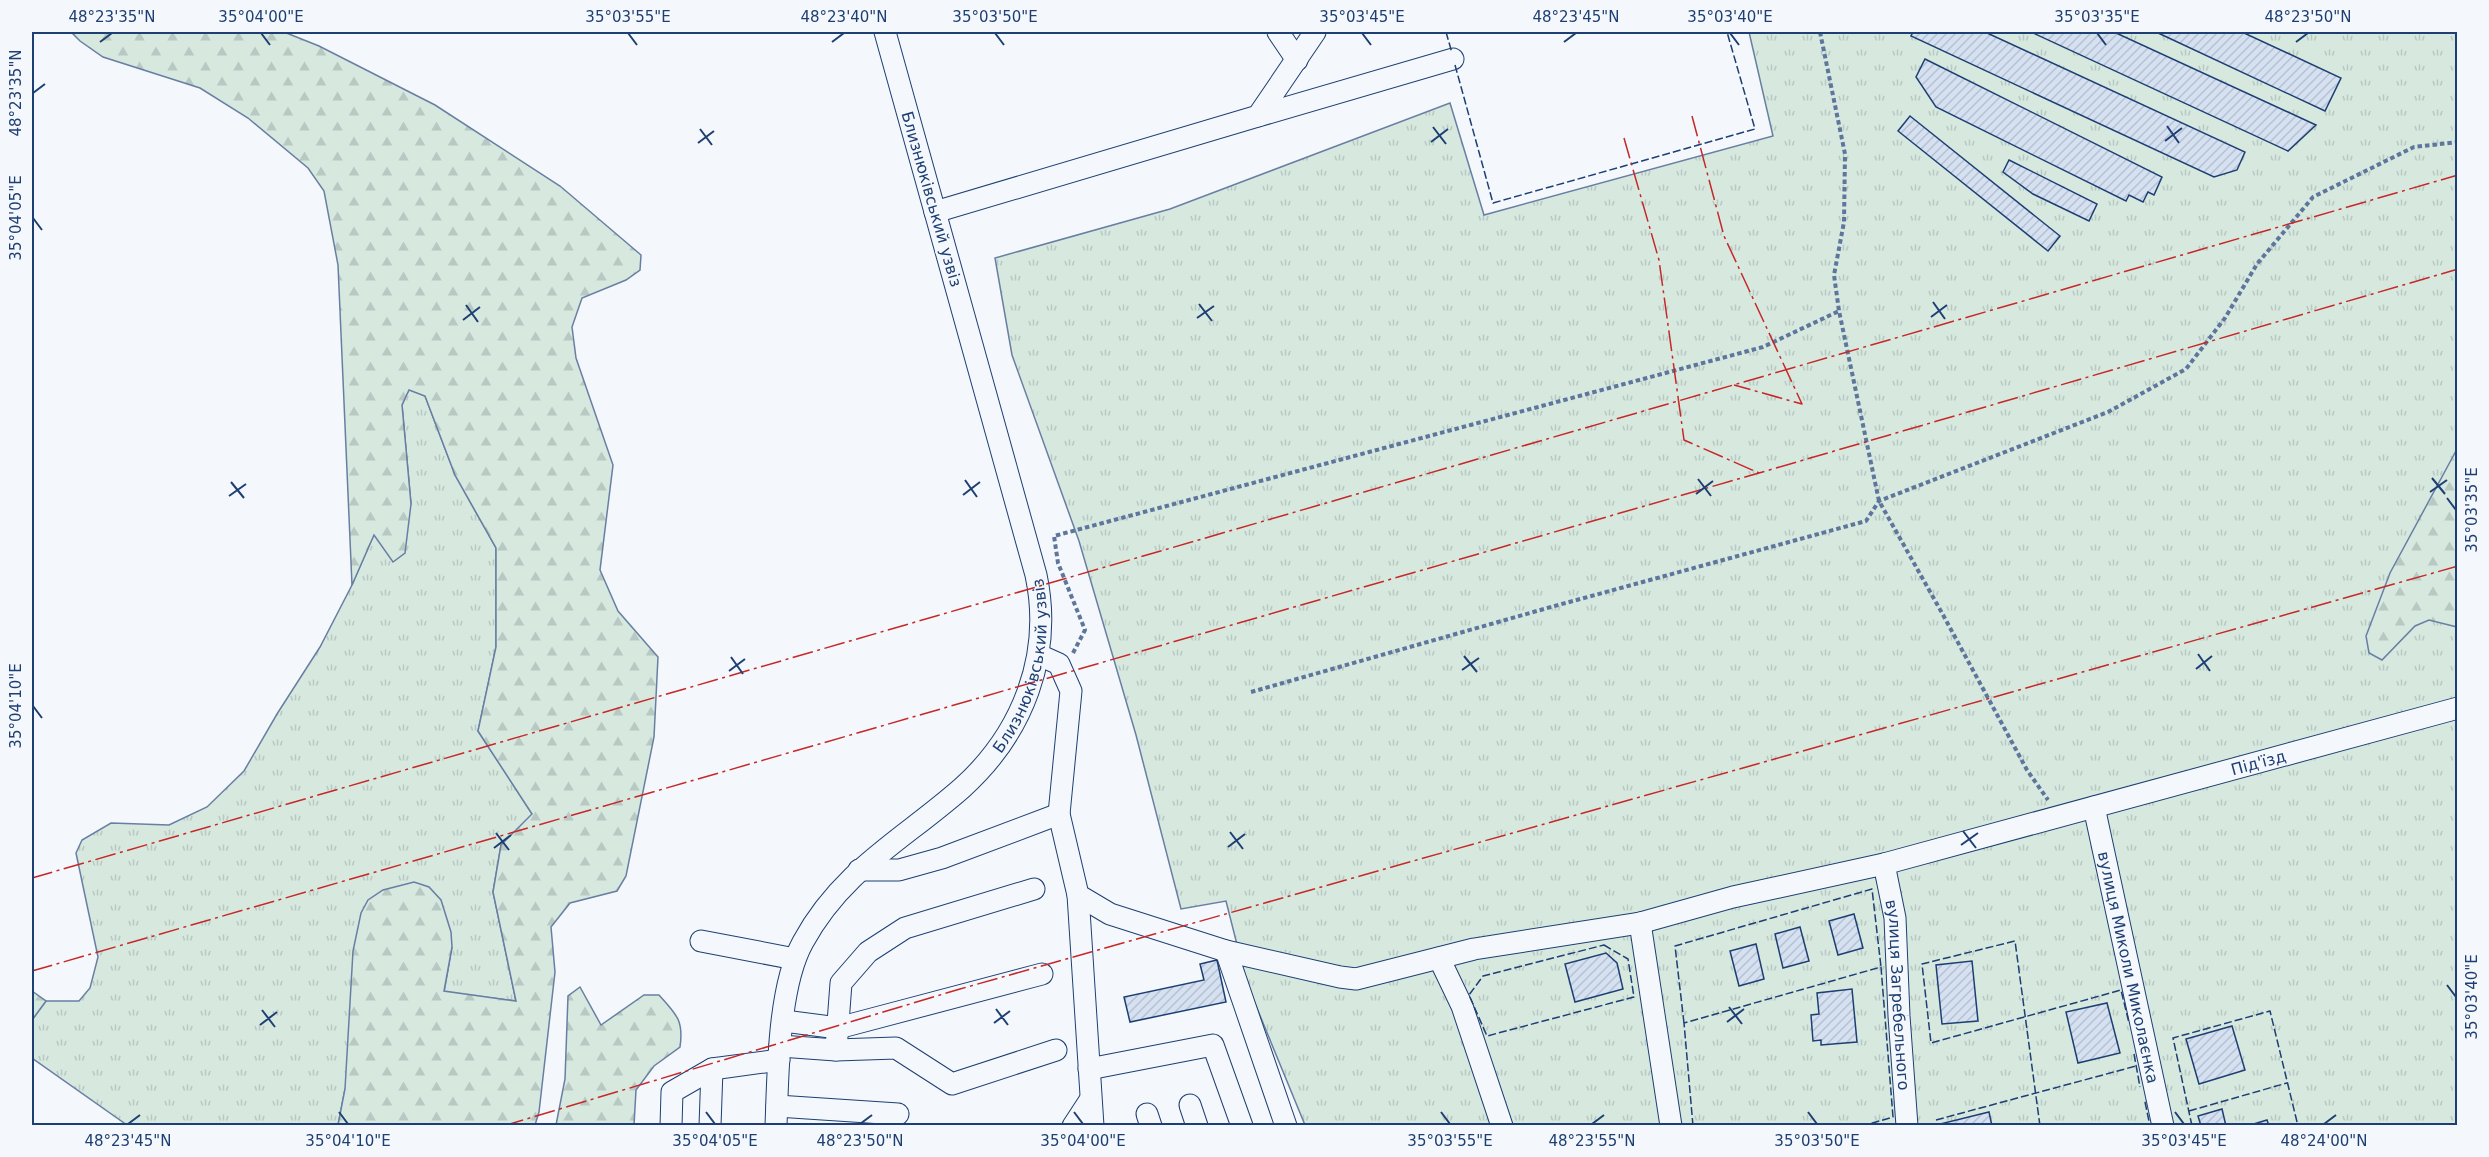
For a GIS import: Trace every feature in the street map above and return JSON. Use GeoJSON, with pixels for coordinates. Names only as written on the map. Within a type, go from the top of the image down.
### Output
{"type":"FeatureCollection","features":[{"type":"Feature","properties":{"kind":"street","name":"Близнюківський узвіз"},"geometry":{"type":"LineString","coordinates":[[776,1116],[779,1053],[795,959],[803,942],[823,909],[843,884],[964,786],[992,754],[1012,725],[1029,691],[1039,656],[1043,626],[1042,600],[1036,575],[885,32]]}},
{"type":"Feature","properties":{"kind":"street"},"geometry":{"type":"LineString","coordinates":[[1278,32],[1297,60]]}},
{"type":"Feature","properties":{"kind":"street"},"geometry":{"type":"LineString","coordinates":[[1258,116],[1315,32]]}},
{"type":"Feature","properties":{"kind":"street"},"geometry":{"type":"LineString","coordinates":[[935,212],[1453,59]]}},
{"type":"Feature","properties":{"kind":"street"},"geometry":{"type":"LineString","coordinates":[[1039,656],[1059,664],[1071,691],[1059,814],[1078,895],[1093,1125]]}},
{"type":"Feature","properties":{"kind":"street","name":"Під'їзд"},"geometry":{"type":"LineString","coordinates":[[1078,895],[1110,914],[1226,951],[1340,977],[1356,978],[1474,949],[1640,924],[1733,897],[1884,864],[2457,708]]}},
{"type":"Feature","properties":{"kind":"street","name":"вулиця Миколи Миколаєнка"},"geometry":{"type":"LineString","coordinates":[[2094,807],[2163,1125]]}},
{"type":"Feature","properties":{"kind":"street"},"geometry":{"type":"LineString","coordinates":[[859,870],[899,870],[942,858],[1059,814]]}},
{"type":"Feature","properties":{"kind":"street","name":"вулиця Загребельного"},"geometry":{"type":"LineString","coordinates":[[1884,864],[1895,918],[1907,1125]]}},
{"type":"Feature","properties":{"kind":"street"},"geometry":{"type":"LineString","coordinates":[[836,1050],[841,983],[868,952],[905,928],[1034,889]]}},
{"type":"Feature","properties":{"kind":"street"},"geometry":{"type":"LineString","coordinates":[[1640,924],[1671,1125]]}},
{"type":"Feature","properties":{"kind":"street"},"geometry":{"type":"LineString","coordinates":[[700,941],[795,959]]}},
{"type":"Feature","properties":{"kind":"street"},"geometry":{"type":"LineString","coordinates":[[1226,951],[1286,1125]]}},
{"type":"Feature","properties":{"kind":"street"},"geometry":{"type":"LineString","coordinates":[[1439,958],[1462,1006],[1502,1125]]}},
{"type":"Feature","properties":{"kind":"street"},"geometry":{"type":"LineString","coordinates":[[784,1021],[837,1028],[1042,974]]}},
{"type":"Feature","properties":{"kind":"street"},"geometry":{"type":"LineString","coordinates":[[1089,1069],[1213,1045],[1242,1125]]}},
{"type":"Feature","properties":{"kind":"street"},"geometry":{"type":"LineString","coordinates":[[671,1125],[672,1092],[712,1068],[779,1053],[896,1048],[952,1084],[1056,1050]]}},
{"type":"Feature","properties":{"kind":"street"},"geometry":{"type":"LineString","coordinates":[[710,1125],[712,1068]]}},
{"type":"Feature","properties":{"kind":"street"},"geometry":{"type":"LineString","coordinates":[[1073,1125],[1090,1100]]}},
{"type":"Feature","properties":{"kind":"street"},"geometry":{"type":"LineString","coordinates":[[1190,1105],[1197,1125]]}},
{"type":"Feature","properties":{"kind":"street"},"geometry":{"type":"LineString","coordinates":[[776,1116],[898,1114]]}},
{"type":"Feature","properties":{"kind":"path"},"geometry":{"type":"LineString","coordinates":[[1820,32],[1845,154],[1844,222],[1834,275],[1839,311],[1879,501],[2027,770],[2060,817]]}},
{"type":"Feature","properties":{"kind":"path"},"geometry":{"type":"LineString","coordinates":[[1251,692],[1866,521],[1879,501],[2108,412],[2186,369],[2225,318],[2257,264],[2313,197],[2414,147],[2457,142]]}},
{"type":"Feature","properties":{"kind":"path"},"geometry":{"type":"LineString","coordinates":[[1072,656],[1085,630],[1058,563],[1054,536],[1763,348],[1839,311]]}},
{"type":"Feature","properties":{"kind":"green space"},"geometry":{"type":"Polygon","coordinates":[[[71,32],[284,32],[319,46],[435,105],[560,186],[641,255],[640,270],[626,280],[582,298],[572,327],[576,358],[613,465],[600,570],[618,611],[658,657],[654,737],[626,876],[617,891],[570,903],[551,927],[555,972],[539,1112],[535,1125],[338,1125],[345,1089],[353,951],[361,913],[368,900],[383,890],[414,882],[429,887],[441,900],[451,932],[452,947],[444,991],[516,1001],[493,892],[501,845],[532,814],[478,731],[496,647],[496,548],[455,475],[425,396],[409,390],[402,405],[411,504],[405,553],[393,562],[374,535],[352,585],[338,265],[324,191],[308,168],[248,118],[200,88],[103,57],[71,32]]]}},
{"type":"Feature","properties":{"kind":"green space"},"geometry":{"type":"Polygon","coordinates":[[[1749,32],[2454,32],[2457,34],[2457,1125],[1305,1125],[1247,984],[1226,901],[1181,909],[1136,735],[1079,541],[1012,355],[995,258],[1170,209],[1450,103],[1484,215],[1773,136],[1749,32]]]}},
{"type":"Feature","properties":{"kind":"green space"},"geometry":{"type":"Polygon","coordinates":[[[409,389],[425,396],[455,475],[496,548],[496,647],[478,731],[533,815],[501,845],[493,892],[516,1001],[444,992],[452,947],[345,1089],[338,1125],[127,1125],[32,1058],[32,1020],[46,1001],[79,1001],[90,988],[98,957],[76,853],[82,840],[111,823],[169,825],[207,807],[244,771],[320,647],[352,585],[374,534],[411,504],[402,405],[409,389]]]}},
{"type":"Feature","properties":{"kind":"green space"},"geometry":{"type":"Polygon","coordinates":[[[2457,449],[2457,627],[2429,620],[2415,626],[2382,660],[2369,653],[2366,636],[2390,573],[2457,449]]]}},
{"type":"Feature","properties":{"kind":"green space"},"geometry":{"type":"Polygon","coordinates":[[[580,987],[601,1025],[644,995],[659,995],[670,1007],[680,1024],[680,1047],[654,1066],[636,1090],[634,1125],[556,1125],[565,1079],[568,996],[580,987]]]}},
{"type":"Feature","properties":{"kind":"green space"},"geometry":{"type":"Polygon","coordinates":[[[32,991],[46,1001],[32,1020],[32,991]]]}},
{"type":"Feature","properties":{"kind":"building"},"geometry":{"type":"Polygon","coordinates":[[[1913,32],[1985,32],[2245,152],[2237,170],[2214,177],[1911,36],[1913,32]]]}},
{"type":"Feature","properties":{"kind":"building"},"geometry":{"type":"Polygon","coordinates":[[[2031,32],[2114,32],[2316,125],[2288,151],[2031,32]]]}},
{"type":"Feature","properties":{"kind":"building"},"geometry":{"type":"Polygon","coordinates":[[[2156,32],[2242,32],[2341,78],[2325,111],[2156,32]]]}},
{"type":"Feature","properties":{"kind":"building"},"geometry":{"type":"Polygon","coordinates":[[[1925,59],[2162,177],[2154,195],[2148,192],[2143,202],[2129,195],[2126,201],[1936,107],[1916,77],[1925,59]]]}},
{"type":"Feature","properties":{"kind":"building"},"geometry":{"type":"Polygon","coordinates":[[[1910,116],[2060,236],[2048,251],[1898,131],[1910,116]]]}},
{"type":"Feature","properties":{"kind":"building"},"geometry":{"type":"Polygon","coordinates":[[[2009,160],[2097,204],[2089,221],[2033,194],[2003,172],[2009,160]]]}},
{"type":"Feature","properties":{"kind":"building"},"geometry":{"type":"Polygon","coordinates":[[[1854,914],[1863,948],[1838,955],[1829,921],[1854,914]]]}},
{"type":"Feature","properties":{"kind":"building"},"geometry":{"type":"Polygon","coordinates":[[[1800,927],[1809,961],[1783,968],[1775,934],[1800,927]]]}},
{"type":"Feature","properties":{"kind":"building"},"geometry":{"type":"Polygon","coordinates":[[[1756,944],[1764,979],[1739,986],[1730,951],[1756,944]]]}},
{"type":"Feature","properties":{"kind":"building"},"geometry":{"type":"Polygon","coordinates":[[[1606,953],[1617,963],[1623,989],[1575,1002],[1565,964],[1606,953]]]}},
{"type":"Feature","properties":{"kind":"building"},"geometry":{"type":"Polygon","coordinates":[[[1217,960],[1226,1002],[1130,1022],[1124,997],[1204,980],[1200,964],[1217,960]]]}},
{"type":"Feature","properties":{"kind":"building"},"geometry":{"type":"Polygon","coordinates":[[[1972,961],[1978,1021],[1942,1024],[1936,965],[1972,961]]]}},
{"type":"Feature","properties":{"kind":"building"},"geometry":{"type":"Polygon","coordinates":[[[1852,989],[1857,1042],[1821,1045],[1821,1040],[1813,1041],[1811,1015],[1819,1014],[1817,993],[1852,989]]]}},
{"type":"Feature","properties":{"kind":"building"},"geometry":{"type":"Polygon","coordinates":[[[2107,1003],[2120,1053],[2078,1063],[2066,1012],[2107,1003]]]}},
{"type":"Feature","properties":{"kind":"building"},"geometry":{"type":"Polygon","coordinates":[[[2232,1026],[2245,1070],[2199,1084],[2186,1039],[2232,1026]]]}},
{"type":"Feature","properties":{"kind":"building"},"geometry":{"type":"Polygon","coordinates":[[[2222,1109],[2226,1126],[2201,1126],[2198,1116],[2222,1109]]]}},
{"type":"Feature","properties":{"kind":"building"},"geometry":{"type":"Polygon","coordinates":[[[1989,1112],[1992,1126],[1940,1126],[1940,1124],[1989,1112]]]}},
{"type":"Feature","properties":{"kind":"building"},"geometry":{"type":"Polygon","coordinates":[[[2267,1120],[2269,1126],[2247,1126],[2267,1120]]]}},
{"type":"Feature","properties":{"kind":"fence"},"geometry":{"type":"LineString","coordinates":[[1446,32],[1452,53]]}},
{"type":"Feature","properties":{"kind":"fence"},"geometry":{"type":"LineString","coordinates":[[1455,65],[1493,203],[1755,129],[1727,32]]}},
{"type":"Feature","properties":{"kind":"fence"},"geometry":{"type":"LineString","coordinates":[[1684,1023],[1675,946],[1872,889],[1881,967]]}},
{"type":"Feature","properties":{"kind":"fence"},"geometry":{"type":"LineString","coordinates":[[2040,1126],[2015,941],[1922,964],[1931,1043],[2121,990],[2129,1023]]}},
{"type":"Feature","properties":{"kind":"fence"},"geometry":{"type":"LineString","coordinates":[[1604,945],[1628,959],[1634,997],[1487,1036],[1469,995],[1483,976],[1604,945]]}},
{"type":"Feature","properties":{"kind":"fence"},"geometry":{"type":"LineString","coordinates":[[1693,1126],[1684,1023],[1881,967],[1893,1117],[1862,1126]]}},
{"type":"Feature","properties":{"kind":"fence"},"geometry":{"type":"LineString","coordinates":[[2192,1126],[2173,1038],[2270,1011],[2298,1126]]}},
{"type":"Feature","properties":{"kind":"fence"},"geometry":{"type":"LineString","coordinates":[[2134,1054],[2140,1087]]}},
{"type":"Feature","properties":{"kind":"fence"},"geometry":{"type":"LineString","coordinates":[[1936,1120],[2136,1066]]}},
{"type":"Feature","properties":{"kind":"fence"},"geometry":{"type":"LineString","coordinates":[[2189,1111],[2287,1083]]}},
{"type":"Feature","properties":{"kind":"fence"},"geometry":{"type":"LineString","coordinates":[[2145,1102],[2150,1126]]}},
{"type":"Feature","properties":{"kind":"power"},"geometry":{"type":"LineString","coordinates":[[1692,116],[1724,236],[1802,404],[1734,385]]}},
{"type":"Feature","properties":{"kind":"power"},"geometry":{"type":"LineString","coordinates":[[1624,138],[1659,260],[1684,440],[1759,473]]}},
{"type":"Feature","properties":{"kind":"power"},"geometry":{"type":"LineString","coordinates":[[32,878],[2458,175]]}},
{"type":"Feature","properties":{"kind":"power"},"geometry":{"type":"LineString","coordinates":[[32,971],[2458,269]]}},
{"type":"Feature","properties":{"kind":"power"},"geometry":{"type":"LineString","coordinates":[[503,1126],[960,989],[2458,566]]}}]}
